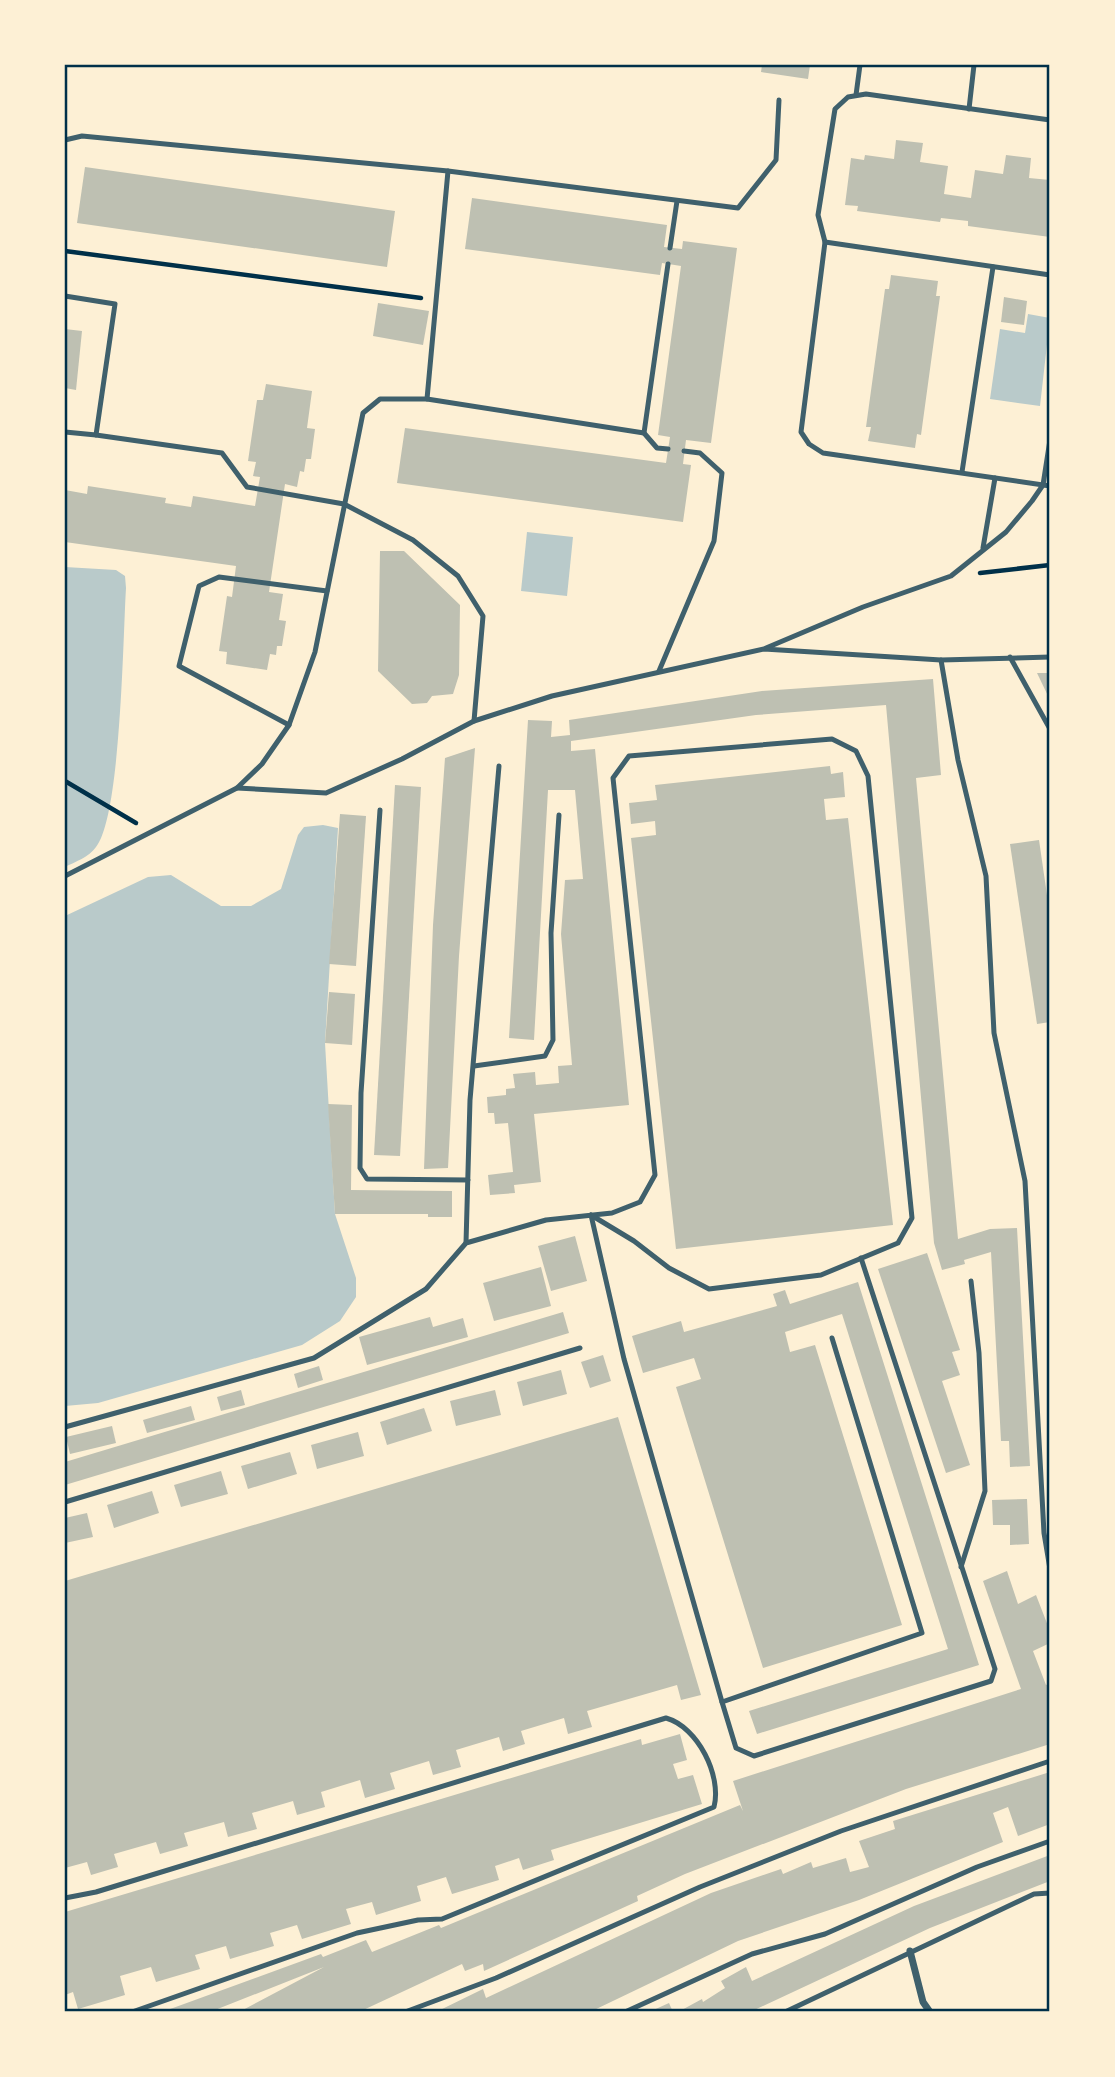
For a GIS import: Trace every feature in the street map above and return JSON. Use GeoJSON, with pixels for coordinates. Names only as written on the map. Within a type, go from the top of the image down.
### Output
{"type":"FeatureCollection","features":[{"type":"Feature","properties":{"kind":"street"},"geometry":{"type":"LineString","coordinates":[[910,1951],[923,2002],[930,2012]]}},
{"type":"Feature","properties":{"kind":"lane"},"geometry":{"type":"LineString","coordinates":[[856,95],[860,65]]}},
{"type":"Feature","properties":{"kind":"lane"},"geometry":{"type":"LineString","coordinates":[[969,108],[974,65]]}},
{"type":"Feature","properties":{"kind":"lane"},"geometry":{"type":"LineString","coordinates":[[1047,486],[823,453],[810,444],[801,432],[825,242],[818,215],[831,119],[841,102],[856,95],[1050,120]]}},
{"type":"Feature","properties":{"kind":"lane"},"geometry":{"type":"LineString","coordinates":[[65,140],[82,136],[448,171],[738,208],[776,160],[779,100]]}},
{"type":"Feature","properties":{"kind":"lane"},"geometry":{"type":"LineString","coordinates":[[427,399],[448,171]]}},
{"type":"Feature","properties":{"kind":"lane"},"geometry":{"type":"LineString","coordinates":[[670,247],[677,201]]}},
{"type":"Feature","properties":{"kind":"lane"},"geometry":{"type":"LineString","coordinates":[[825,242],[1050,275]]}},
{"type":"Feature","properties":{"kind":"lane"},"geometry":{"type":"LineString","coordinates":[[644,433],[668,264]]}},
{"type":"Feature","properties":{"kind":"lane"},"geometry":{"type":"LineString","coordinates":[[962,472],[993,267]]}},
{"type":"Feature","properties":{"kind":"lane"},"geometry":{"type":"LineString","coordinates":[[65,296],[115,304],[96,435]]}},
{"type":"Feature","properties":{"kind":"lane"},"geometry":{"type":"LineString","coordinates":[[65,876],[237,788],[262,764],[289,725],[315,652],[362,413],[380,399],[427,399],[644,433],[657,449],[668,449]]}},
{"type":"Feature","properties":{"kind":"lane"},"geometry":{"type":"LineString","coordinates":[[65,432],[222,453],[247,487],[344,504],[422,547],[457,576],[484,616],[474,721]]}},
{"type":"Feature","properties":{"kind":"lane"},"geometry":{"type":"LineString","coordinates":[[237,788],[326,793],[402,759],[474,721],[552,696],[764,649],[863,607],[951,576],[1019,519],[1047,486],[1050,440]]}},
{"type":"Feature","properties":{"kind":"lane"},"geometry":{"type":"LineString","coordinates":[[659,671],[714,541],[719,500],[722,473],[700,453],[684,451]]}},
{"type":"Feature","properties":{"kind":"lane"},"geometry":{"type":"LineString","coordinates":[[983,548],[995,478]]}},
{"type":"Feature","properties":{"kind":"lane"},"geometry":{"type":"LineString","coordinates":[[289,725],[179,666],[199,586],[219,577],[327,591]]}},
{"type":"Feature","properties":{"kind":"lane"},"geometry":{"type":"LineString","coordinates":[[764,649],[941,660],[1050,657]]}},
{"type":"Feature","properties":{"kind":"lane"},"geometry":{"type":"LineString","coordinates":[[1010,657],[1050,729]]}},
{"type":"Feature","properties":{"kind":"lane"},"geometry":{"type":"LineString","coordinates":[[941,660],[958,760],[986,876],[994,1033],[1025,1181],[1044,1533],[1050,1569]]}},
{"type":"Feature","properties":{"kind":"lane"},"geometry":{"type":"LineString","coordinates":[[65,1427],[314,1358],[426,1289],[466,1243],[546,1220],[591,1215],[612,1213],[640,1202],[655,1175],[613,778],[629,756],[832,739],[856,751],[868,776],[912,1218],[898,1243],[821,1275],[709,1289],[670,1268],[634,1241],[591,1215]]}},
{"type":"Feature","properties":{"kind":"lane"},"geometry":{"type":"LineString","coordinates":[[466,1243],[474,1066],[499,766]]}},
{"type":"Feature","properties":{"kind":"lane"},"geometry":{"type":"LineString","coordinates":[[380,810],[361,1093],[360,1168],[368,1180],[468,1180]]}},
{"type":"Feature","properties":{"kind":"lane"},"geometry":{"type":"LineString","coordinates":[[474,1066],[545,1056],[553,1040],[551,933],[559,815]]}},
{"type":"Feature","properties":{"kind":"lane"},"geometry":{"type":"LineString","coordinates":[[591,1215],[624,1359],[722,1702],[736,1748],[754,1756],[991,1681],[995,1669],[861,1258]]}},
{"type":"Feature","properties":{"kind":"lane"},"geometry":{"type":"LineString","coordinates":[[961,1567],[985,1492],[979,1353],[971,1281]]}},
{"type":"Feature","properties":{"kind":"lane"},"geometry":{"type":"LineString","coordinates":[[722,1702],[922,1633],[832,1338]]}},
{"type":"Feature","properties":{"kind":"lane"},"geometry":{"type":"LineString","coordinates":[[65,1502],[580,1348]]}},
{"type":"Feature","properties":{"kind":"lane"},"geometry":{"type":"LineString","coordinates":[[65,1898],[96,1892],[666,1718],[681,1722],[700,1742],[717,1795],[714,1807],[442,1919],[418,1920],[357,1933],[132,2012]]}},
{"type":"Feature","properties":{"kind":"lane"},"geometry":{"type":"LineString","coordinates":[[405,2012],[496,1978],[700,1886],[841,1831],[1050,1761]]}},
{"type":"Feature","properties":{"kind":"lane"},"geometry":{"type":"LineString","coordinates":[[625,2012],[752,1954],[825,1934],[977,1867],[1050,1840]]}},
{"type":"Feature","properties":{"kind":"lane"},"geometry":{"type":"LineString","coordinates":[[785,2012],[1034,1894],[1050,1893]]}},
{"type":"Feature","properties":{"kind":"path"},"geometry":{"type":"LineString","coordinates":[[65,251],[437,300]]}},
{"type":"Feature","properties":{"kind":"path"},"geometry":{"type":"LineString","coordinates":[[951,576],[1050,565]]}},
{"type":"Feature","properties":{"kind":"path"},"geometry":{"type":"LineString","coordinates":[[65,781],[151,832]]}},
{"type":"Feature","properties":{"kind":"shaded area"},"geometry":{"type":"Polygon","coordinates":[[[1028,314],[1050,318],[1040,406],[990,399],[1000,329],[1025,333],[1028,314]]]}},
{"type":"Feature","properties":{"kind":"shaded area"},"geometry":{"type":"Polygon","coordinates":[[[527,532],[573,537],[567,596],[521,591],[527,532]]]}},
{"type":"Feature","properties":{"kind":"shaded area"},"geometry":{"type":"Polygon","coordinates":[[[65,567],[116,570],[125,576],[126,588],[119,724],[111,800],[104,829],[96,847],[86,856],[65,867],[65,567]]]}},
{"type":"Feature","properties":{"kind":"shaded area"},"geometry":{"type":"Polygon","coordinates":[[[323,825],[338,828],[325,1043],[335,1214],[356,1278],[356,1297],[340,1321],[302,1345],[98,1403],[65,1406],[65,916],[148,877],[171,875],[221,906],[251,906],[281,889],[298,835],[304,827],[323,825]]]}},
{"type":"Feature","properties":{"kind":"building"},"geometry":{"type":"Polygon","coordinates":[[[762,65],[810,65],[808,79],[761,72],[762,65]]]}},
{"type":"Feature","properties":{"kind":"building"},"geometry":{"type":"Polygon","coordinates":[[[896,140],[923,143],[920,162],[948,166],[944,194],[971,198],[975,170],[1003,174],[1006,155],[1031,158],[1029,178],[1050,180],[1050,237],[968,226],[968,221],[941,218],[940,222],[857,211],[858,206],[845,205],[851,158],[864,160],[865,155],[894,159],[896,140]]]}},
{"type":"Feature","properties":{"kind":"building"},"geometry":{"type":"Polygon","coordinates":[[[85,167],[395,211],[387,267],[77,223],[85,167]]]}},
{"type":"Feature","properties":{"kind":"building"},"geometry":{"type":"Polygon","coordinates":[[[472,198],[667,225],[664,247],[682,249],[683,241],[737,248],[711,443],[686,440],[683,464],[691,465],[683,522],[397,483],[405,428],[666,463],[670,437],[658,435],[681,266],[662,263],[660,275],[465,249],[472,198]]]}},
{"type":"Feature","properties":{"kind":"building"},"geometry":{"type":"Polygon","coordinates":[[[891,275],[938,281],[936,296],[940,296],[921,435],[917,434],[915,448],[868,441],[871,427],[866,427],[885,289],[889,289],[891,275]]]}},
{"type":"Feature","properties":{"kind":"building"},"geometry":{"type":"Polygon","coordinates":[[[1004,297],[1027,301],[1024,325],[1001,322],[1004,297]]]}},
{"type":"Feature","properties":{"kind":"building"},"geometry":{"type":"Polygon","coordinates":[[[378,303],[429,311],[423,345],[373,336],[378,303]]]}},
{"type":"Feature","properties":{"kind":"building"},"geometry":{"type":"Polygon","coordinates":[[[65,329],[82,331],[76,390],[65,388],[65,329]]]}},
{"type":"Feature","properties":{"kind":"building"},"geometry":{"type":"Polygon","coordinates":[[[266,384],[312,391],[307,428],[315,429],[311,459],[306,459],[304,472],[300,471],[297,487],[285,484],[269,592],[283,594],[279,620],[286,621],[282,646],[277,646],[276,655],[270,654],[267,670],[226,664],[227,652],[219,651],[227,596],[232,597],[236,566],[65,542],[65,490],[87,494],[88,486],[166,498],[165,503],[191,507],[193,496],[255,506],[260,477],[253,476],[256,462],[248,461],[257,400],[263,400],[266,384]]]}},
{"type":"Feature","properties":{"kind":"building"},"geometry":{"type":"Polygon","coordinates":[[[380,551],[404,551],[460,605],[459,675],[453,694],[432,696],[427,703],[412,704],[378,671],[380,551]]]}},
{"type":"Feature","properties":{"kind":"building"},"geometry":{"type":"Polygon","coordinates":[[[1037,673],[1050,673],[1050,700],[1037,673]]]}},
{"type":"Feature","properties":{"kind":"building"},"geometry":{"type":"Polygon","coordinates":[[[933,679],[941,775],[916,778],[958,1239],[990,1229],[1017,1228],[1030,1466],[1010,1467],[1009,1441],[1001,1441],[991,1252],[964,1260],[965,1264],[942,1270],[934,1243],[886,705],[756,715],[571,741],[571,751],[595,749],[629,1105],[534,1114],[541,1182],[514,1185],[515,1193],[490,1195],[488,1175],[513,1172],[508,1123],[495,1124],[494,1113],[488,1113],[487,1097],[506,1095],[506,1089],[515,1088],[513,1074],[535,1072],[536,1085],[559,1083],[558,1066],[572,1065],[561,934],[565,880],[583,879],[575,790],[548,790],[534,1040],[509,1038],[528,720],[552,721],[551,737],[570,735],[569,720],[762,691],[933,679]]]}},
{"type":"Feature","properties":{"kind":"building"},"geometry":{"type":"Polygon","coordinates":[[[475,748],[459,956],[448,1168],[424,1169],[433,925],[445,758],[475,748]]]}},
{"type":"Feature","properties":{"kind":"building"},"geometry":{"type":"Polygon","coordinates":[[[830,766],[831,774],[843,772],[845,797],[824,799],[826,820],[848,818],[893,1225],[676,1249],[631,838],[656,835],[655,821],[631,824],[629,803],[657,800],[655,785],[830,766]]]}},
{"type":"Feature","properties":{"kind":"building"},"geometry":{"type":"Polygon","coordinates":[[[395,785],[421,787],[400,1156],[374,1155],[395,785]]]}},
{"type":"Feature","properties":{"kind":"building"},"geometry":{"type":"Polygon","coordinates":[[[340,814],[366,816],[356,966],[329,964],[340,814]]]}},
{"type":"Feature","properties":{"kind":"building"},"geometry":{"type":"Polygon","coordinates":[[[1039,840],[1050,916],[1050,1022],[1037,1024],[1010,844],[1039,840]]]}},
{"type":"Feature","properties":{"kind":"building"},"geometry":{"type":"Polygon","coordinates":[[[329,992],[355,994],[352,1045],[325,1043],[329,992]]]}},
{"type":"Feature","properties":{"kind":"building"},"geometry":{"type":"Polygon","coordinates":[[[328,1104],[352,1105],[351,1190],[452,1191],[452,1217],[428,1217],[428,1214],[335,1214],[328,1104]]]}},
{"type":"Feature","properties":{"kind":"building"},"geometry":{"type":"Polygon","coordinates":[[[575,1236],[587,1281],[551,1291],[538,1246],[575,1236]]]}},
{"type":"Feature","properties":{"kind":"building"},"geometry":{"type":"Polygon","coordinates":[[[927,1253],[960,1350],[952,1352],[960,1375],[942,1381],[970,1465],[946,1473],[878,1269],[927,1253]]]}},
{"type":"Feature","properties":{"kind":"building"},"geometry":{"type":"Polygon","coordinates":[[[541,1267],[551,1306],[494,1321],[483,1283],[541,1267]]]}},
{"type":"Feature","properties":{"kind":"building"},"geometry":{"type":"Polygon","coordinates":[[[858,1282],[979,1665],[757,1734],[749,1711],[948,1649],[842,1314],[785,1332],[790,1352],[815,1345],[902,1625],[763,1668],[676,1387],[701,1379],[694,1358],[643,1373],[632,1336],[681,1321],[684,1332],[777,1306],[773,1294],[785,1290],[790,1304],[858,1282]]]}},
{"type":"Feature","properties":{"kind":"building"},"geometry":{"type":"Polygon","coordinates":[[[563,1312],[569,1333],[65,1485],[65,1462],[563,1312]]]}},
{"type":"Feature","properties":{"kind":"building"},"geometry":{"type":"Polygon","coordinates":[[[430,1317],[433,1327],[463,1318],[468,1337],[367,1365],[359,1337],[430,1317]]]}},
{"type":"Feature","properties":{"kind":"building"},"geometry":{"type":"Polygon","coordinates":[[[603,1355],[611,1381],[590,1388],[581,1362],[603,1355]]]}},
{"type":"Feature","properties":{"kind":"building"},"geometry":{"type":"Polygon","coordinates":[[[319,1366],[323,1380],[298,1388],[294,1374],[319,1366]]]}},
{"type":"Feature","properties":{"kind":"building"},"geometry":{"type":"Polygon","coordinates":[[[561,1370],[567,1394],[523,1406],[517,1382],[561,1370]]]}},
{"type":"Feature","properties":{"kind":"building"},"geometry":{"type":"Polygon","coordinates":[[[241,1390],[245,1405],[221,1411],[217,1397],[241,1390]]]}},
{"type":"Feature","properties":{"kind":"building"},"geometry":{"type":"Polygon","coordinates":[[[495,1390],[501,1415],[456,1426],[450,1401],[495,1390]]]}},
{"type":"Feature","properties":{"kind":"building"},"geometry":{"type":"Polygon","coordinates":[[[191,1406],[195,1420],[147,1433],[143,1420],[191,1406]]]}},
{"type":"Feature","properties":{"kind":"building"},"geometry":{"type":"Polygon","coordinates":[[[424,1408],[432,1431],[387,1445],[380,1422],[424,1408]]]}},
{"type":"Feature","properties":{"kind":"building"},"geometry":{"type":"Polygon","coordinates":[[[618,1417],[701,1695],[681,1700],[677,1685],[587,1711],[592,1727],[568,1734],[564,1718],[521,1731],[525,1744],[503,1751],[499,1737],[456,1750],[461,1767],[433,1775],[429,1761],[390,1773],[395,1789],[365,1798],[360,1780],[321,1792],[325,1807],[297,1815],[293,1801],[252,1813],[257,1829],[228,1837],[224,1822],[184,1833],[188,1846],[160,1854],[156,1842],[114,1854],[118,1867],[91,1875],[87,1862],[65,1868],[65,1581],[618,1417]]]}},
{"type":"Feature","properties":{"kind":"building"},"geometry":{"type":"Polygon","coordinates":[[[112,1426],[116,1443],[70,1454],[66,1437],[112,1426]]]}},
{"type":"Feature","properties":{"kind":"building"},"geometry":{"type":"Polygon","coordinates":[[[358,1432],[364,1456],[317,1469],[311,1445],[358,1432]]]}},
{"type":"Feature","properties":{"kind":"building"},"geometry":{"type":"Polygon","coordinates":[[[290,1452],[297,1474],[248,1489],[241,1466],[290,1452]]]}},
{"type":"Feature","properties":{"kind":"building"},"geometry":{"type":"Polygon","coordinates":[[[221,1471],[228,1494],[181,1507],[174,1485],[221,1471]]]}},
{"type":"Feature","properties":{"kind":"building"},"geometry":{"type":"Polygon","coordinates":[[[152,1491],[159,1513],[114,1528],[107,1505],[152,1491]]]}},
{"type":"Feature","properties":{"kind":"building"},"geometry":{"type":"Polygon","coordinates":[[[1027,1499],[1029,1544],[1010,1545],[1010,1525],[993,1525],[992,1500],[1027,1499]]]}},
{"type":"Feature","properties":{"kind":"building"},"geometry":{"type":"Polygon","coordinates":[[[87,1513],[93,1537],[65,1543],[65,1518],[87,1513]]]}},
{"type":"Feature","properties":{"kind":"building"},"geometry":{"type":"Polygon","coordinates":[[[1007,1571],[1018,1604],[1036,1595],[1050,1631],[1050,1643],[1033,1651],[1046,1685],[1050,1683],[1050,1744],[906,1789],[685,1874],[637,1896],[638,1901],[484,1971],[483,1964],[465,1971],[462,1964],[359,2012],[239,2012],[324,1967],[210,2012],[162,2012],[366,1940],[372,1952],[439,1925],[441,1928],[740,1805],[743,1811],[733,1781],[1021,1689],[983,1581],[1007,1571]]]}},
{"type":"Feature","properties":{"kind":"building"},"geometry":{"type":"Polygon","coordinates":[[[680,1734],[687,1760],[673,1764],[678,1779],[693,1775],[702,1804],[551,1850],[554,1860],[523,1870],[519,1858],[495,1866],[499,1880],[452,1894],[446,1877],[417,1886],[421,1901],[376,1915],[372,1902],[346,1909],[351,1924],[302,1939],[297,1925],[270,1933],[274,1946],[230,1959],[226,1946],[195,1955],[200,1969],[156,1982],[151,1967],[120,1976],[125,1995],[78,2009],[73,1992],[65,1995],[65,1912],[641,1739],[642,1745],[680,1734]]]}},
{"type":"Feature","properties":{"kind":"building"},"geometry":{"type":"Polygon","coordinates":[[[1050,1772],[1050,1824],[1018,1836],[1008,1807],[993,1813],[1003,1842],[859,1900],[738,1941],[590,2012],[436,2012],[483,1989],[486,1998],[711,1893],[781,1869],[783,1874],[811,1862],[813,1868],[846,1858],[850,1872],[869,1867],[859,1841],[895,1829],[893,1821],[1050,1772]]]}},
{"type":"Feature","properties":{"kind":"building"},"geometry":{"type":"Polygon","coordinates":[[[1050,1855],[1050,1881],[930,1928],[750,2012],[678,2012],[702,1999],[703,2002],[725,1988],[721,1981],[746,1967],[752,1981],[914,1906],[1050,1855]]]}},
{"type":"Feature","properties":{"kind":"building"},"geometry":{"type":"Polygon","coordinates":[[[669,2003],[673,2012],[649,2012],[669,2003]]]}}]}
